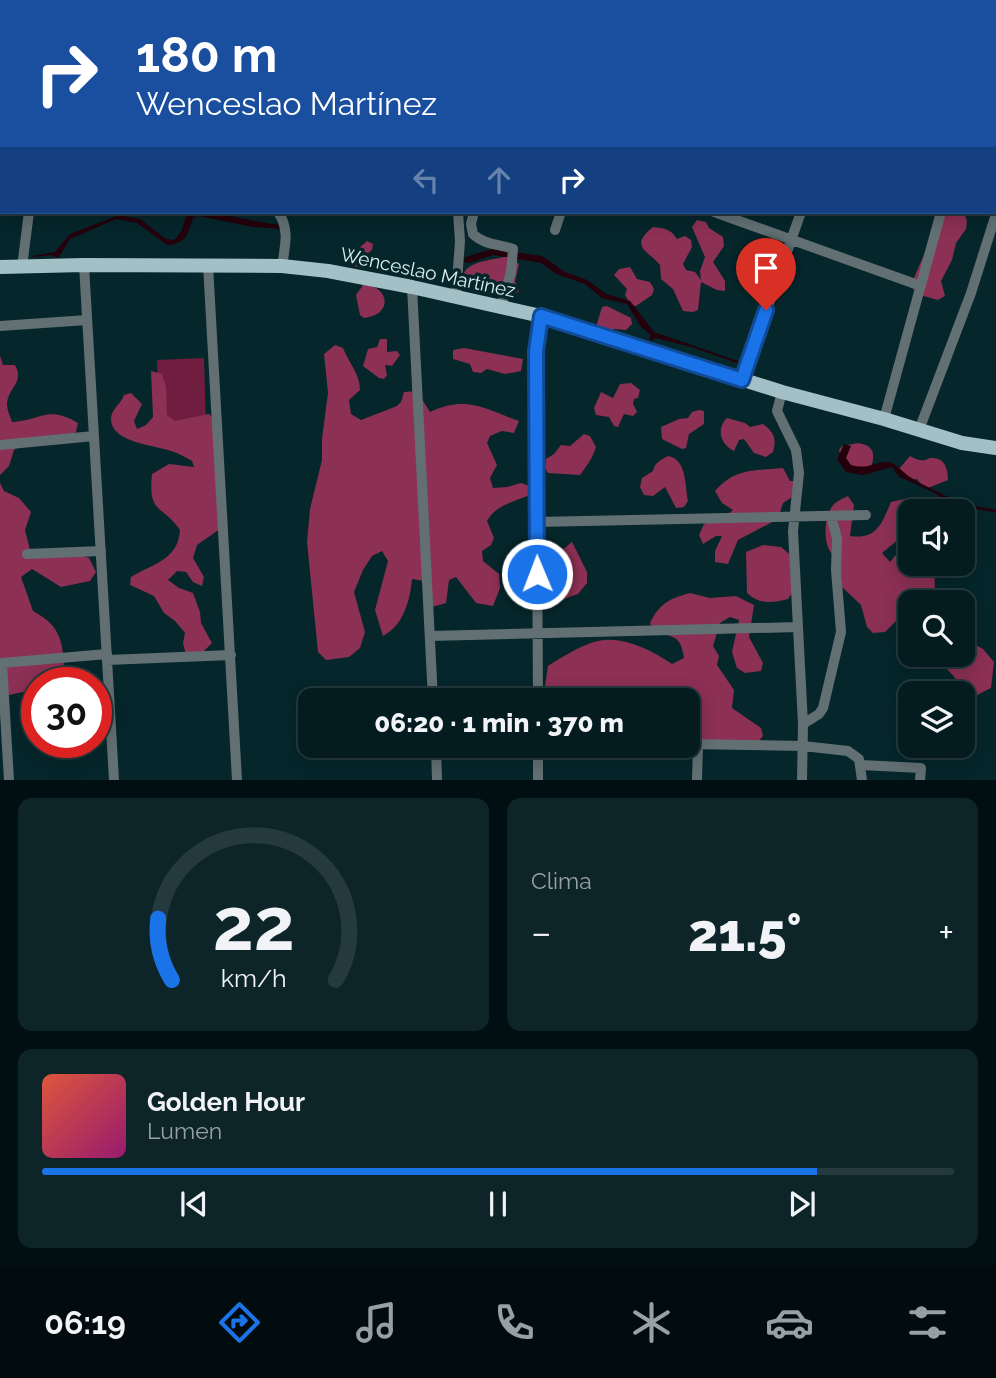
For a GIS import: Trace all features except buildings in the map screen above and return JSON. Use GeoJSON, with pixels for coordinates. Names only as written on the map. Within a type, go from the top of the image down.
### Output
{"type":"FeatureCollection","features":[{"type":"Feature","properties":{"kind":"main road","name":"Wenceslao Martínez"},"geometry":{"type":"LineString","coordinates":[[0,267],[282,265],[336,277],[412,287],[456,296],[474,304],[501,306],[541,316],[742,380],[884,418],[972,446],[996,448]]}},
{"type":"Feature","properties":{"kind":"street"},"geometry":{"type":"LineString","coordinates":[[22,267],[29,214]]}},
{"type":"Feature","properties":{"kind":"street"},"geometry":{"type":"LineString","coordinates":[[280,214],[284,220],[286,233],[282,265]]}},
{"type":"Feature","properties":{"kind":"street"},"geometry":{"type":"LineString","coordinates":[[456,296],[459,263],[458,214]]}},
{"type":"Feature","properties":{"kind":"street"},"geometry":{"type":"LineString","coordinates":[[474,214],[472,234],[479,240],[513,249],[511,272],[501,306]]}},
{"type":"Feature","properties":{"kind":"street"},"geometry":{"type":"LineString","coordinates":[[555,230],[560,214]]}},
{"type":"Feature","properties":{"kind":"street"},"geometry":{"type":"LineString","coordinates":[[720,214],[921,286]]}},
{"type":"Feature","properties":{"kind":"street"},"geometry":{"type":"LineString","coordinates":[[742,380],[800,214]]}},
{"type":"Feature","properties":{"kind":"street"},"geometry":{"type":"LineString","coordinates":[[884,418],[940,214]]}},
{"type":"Feature","properties":{"kind":"street"},"geometry":{"type":"LineString","coordinates":[[919,430],[971,293],[996,214]]}},
{"type":"Feature","properties":{"kind":"street"},"geometry":{"type":"LineString","coordinates":[[84,265],[114,779]]}},
{"type":"Feature","properties":{"kind":"street"},"geometry":{"type":"LineString","coordinates":[[208,265],[237,779]]}},
{"type":"Feature","properties":{"kind":"street"},"geometry":{"type":"LineString","coordinates":[[412,287],[432,688]]}},
{"type":"Feature","properties":{"kind":"street"},"geometry":{"type":"LineString","coordinates":[[538,688],[536,351],[541,316]]}},
{"type":"Feature","properties":{"kind":"street"},"geometry":{"type":"LineString","coordinates":[[0,326],[87,320]]}},
{"type":"Feature","properties":{"kind":"street"},"geometry":{"type":"LineString","coordinates":[[782,391],[777,411],[796,450],[798,462],[793,531],[803,724],[802,779]]}},
{"type":"Feature","properties":{"kind":"street"},"geometry":{"type":"LineString","coordinates":[[0,444],[94,436]]}},
{"type":"Feature","properties":{"kind":"street"},"geometry":{"type":"LineString","coordinates":[[536,522],[866,515]]}},
{"type":"Feature","properties":{"kind":"street"},"geometry":{"type":"LineString","coordinates":[[803,724],[819,714],[823,708],[841,632],[836,570],[837,538],[831,516]]}},
{"type":"Feature","properties":{"kind":"street"},"geometry":{"type":"LineString","coordinates":[[27,554],[101,551]]}},
{"type":"Feature","properties":{"kind":"street"},"geometry":{"type":"LineString","coordinates":[[430,636],[798,627]]}},
{"type":"Feature","properties":{"kind":"street"},"geometry":{"type":"LineString","coordinates":[[9,779],[2,663],[107,657],[231,655]]}},
{"type":"Feature","properties":{"kind":"street"},"geometry":{"type":"LineString","coordinates":[[700,744],[803,746],[848,751],[859,759],[862,779]]}},
{"type":"Feature","properties":{"kind":"street"},"geometry":{"type":"LineString","coordinates":[[436,758],[437,779]]}},
{"type":"Feature","properties":{"kind":"street"},"geometry":{"type":"LineString","coordinates":[[538,758],[538,779]]}},
{"type":"Feature","properties":{"kind":"street"},"geometry":{"type":"LineString","coordinates":[[695,758],[697,779]]}},
{"type":"Feature","properties":{"kind":"street"},"geometry":{"type":"LineString","coordinates":[[861,765],[921,774]]}},
{"type":"Feature","properties":{"kind":"shaded area"},"geometry":{"type":"Polygon","coordinates":[[[188,214],[216,214],[280,225],[281,229],[253,227],[199,216],[194,217],[184,239],[167,245],[137,223],[116,219],[70,239],[58,258],[52,255],[32,256],[55,252],[70,234],[119,215],[140,219],[166,239],[174,240],[188,214]]]}},
{"type":"Feature","properties":{"kind":"shaded area"},"geometry":{"type":"Polygon","coordinates":[[[945,214],[965,214],[967,221],[966,229],[956,243],[952,260],[941,281],[945,296],[938,300],[920,295],[913,289],[913,280],[939,220],[945,214]]]}},
{"type":"Feature","properties":{"kind":"shaded area"},"geometry":{"type":"Polygon","coordinates":[[[697,220],[706,222],[709,228],[723,237],[724,246],[713,262],[725,281],[725,291],[701,282],[698,310],[693,312],[683,311],[673,289],[661,279],[660,265],[641,244],[653,227],[667,230],[677,239],[685,236],[691,240],[692,247],[683,264],[686,270],[695,272],[701,280],[700,271],[705,257],[692,227],[697,220]]]}},
{"type":"Feature","properties":{"kind":"shaded area"},"geometry":{"type":"Polygon","coordinates":[[[367,241],[373,244],[372,250],[366,255],[369,265],[366,269],[342,263],[342,254],[359,248],[367,241]]]}},
{"type":"Feature","properties":{"kind":"shaded area"},"geometry":{"type":"Polygon","coordinates":[[[492,249],[542,256],[565,272],[587,280],[606,294],[630,301],[654,332],[738,361],[737,363],[692,347],[655,338],[652,341],[649,339],[651,335],[641,327],[627,304],[602,298],[585,284],[556,274],[541,263],[493,255],[470,263],[464,262],[465,257],[492,249]]]}},
{"type":"Feature","properties":{"kind":"shaded area"},"geometry":{"type":"Polygon","coordinates":[[[508,256],[519,264],[515,281],[519,291],[513,295],[500,284],[495,294],[463,288],[464,272],[470,267],[476,263],[508,256]]]}},
{"type":"Feature","properties":{"kind":"shaded area"},"geometry":{"type":"Polygon","coordinates":[[[630,267],[637,279],[650,282],[654,289],[652,295],[636,306],[631,305],[625,295],[627,289],[614,275],[619,269],[630,267]]]}},
{"type":"Feature","properties":{"kind":"shaded area"},"geometry":{"type":"Polygon","coordinates":[[[363,285],[378,289],[384,300],[381,311],[364,318],[360,315],[356,295],[363,285]]]}},
{"type":"Feature","properties":{"kind":"shaded area"},"geometry":{"type":"Polygon","coordinates":[[[607,306],[631,318],[632,324],[626,330],[614,329],[609,333],[596,327],[602,307],[607,306]]]}},
{"type":"Feature","properties":{"kind":"shaded area"},"geometry":{"type":"Polygon","coordinates":[[[380,339],[387,339],[387,352],[397,351],[400,355],[392,366],[385,365],[387,375],[384,379],[363,366],[368,349],[377,347],[380,339]]]}},
{"type":"Feature","properties":{"kind":"shaded area"},"geometry":{"type":"Polygon","coordinates":[[[335,345],[343,348],[358,379],[360,390],[349,400],[351,414],[361,420],[397,406],[404,392],[417,391],[430,412],[465,404],[486,408],[519,421],[514,433],[502,431],[490,436],[487,443],[497,465],[490,478],[493,488],[521,483],[529,486],[534,493],[501,507],[487,521],[494,538],[491,545],[482,551],[483,561],[499,574],[500,588],[493,606],[476,603],[456,577],[449,580],[446,603],[432,607],[424,581],[412,579],[410,595],[401,619],[383,636],[375,610],[388,561],[382,551],[372,556],[354,592],[365,632],[360,648],[349,657],[326,660],[318,652],[307,542],[310,509],[322,460],[328,393],[324,354],[335,345]]]}},
{"type":"Feature","properties":{"kind":"shaded area"},"geometry":{"type":"Polygon","coordinates":[[[464,348],[523,359],[521,371],[505,374],[487,369],[481,373],[473,372],[470,364],[453,359],[453,350],[464,348]]]}},
{"type":"Feature","properties":{"kind":"shaded area"},"geometry":{"type":"Polygon","coordinates":[[[0,356],[3,365],[15,365],[18,371],[17,381],[7,404],[12,422],[52,414],[78,423],[75,436],[30,439],[14,450],[9,466],[0,475],[0,356]]]}},
{"type":"Feature","properties":{"kind":"shaded area"},"geometry":{"type":"Polygon","coordinates":[[[204,358],[206,424],[159,425],[157,360],[204,358]]]}},
{"type":"Feature","properties":{"kind":"shaded area"},"geometry":{"type":"Polygon","coordinates":[[[151,371],[162,374],[166,387],[167,415],[175,421],[209,414],[219,424],[220,529],[197,545],[193,558],[204,577],[202,586],[193,582],[186,572],[177,571],[168,580],[193,593],[201,623],[212,643],[198,657],[187,659],[183,643],[185,633],[164,613],[154,596],[130,585],[131,577],[170,554],[175,548],[180,530],[154,503],[152,474],[169,464],[194,467],[192,461],[182,455],[135,442],[118,433],[113,427],[113,412],[124,395],[131,393],[142,404],[134,421],[137,429],[146,425],[153,417],[151,371]]]}},
{"type":"Feature","properties":{"kind":"shaded area"},"geometry":{"type":"Polygon","coordinates":[[[631,383],[640,390],[638,398],[634,399],[637,412],[633,416],[624,414],[618,427],[614,426],[609,417],[596,415],[594,408],[601,392],[613,398],[620,384],[631,383]]]}},
{"type":"Feature","properties":{"kind":"shaded area"},"geometry":{"type":"Polygon","coordinates":[[[704,411],[704,424],[689,434],[686,448],[682,449],[662,439],[661,427],[688,418],[692,412],[704,411]]]}},
{"type":"Feature","properties":{"kind":"shaded area"},"geometry":{"type":"Polygon","coordinates":[[[727,418],[750,427],[763,424],[774,436],[773,452],[766,457],[754,453],[744,439],[739,440],[734,451],[729,448],[721,436],[721,426],[727,418]]]}},
{"type":"Feature","properties":{"kind":"shaded area"},"geometry":{"type":"Polygon","coordinates":[[[584,434],[590,436],[596,447],[580,475],[548,473],[545,468],[546,459],[561,445],[570,446],[584,434]]]}},
{"type":"Feature","properties":{"kind":"shaded area"},"geometry":{"type":"Polygon","coordinates":[[[858,443],[870,448],[873,454],[871,467],[864,471],[843,464],[839,450],[842,446],[858,443]]]}},
{"type":"Feature","properties":{"kind":"shaded area"},"geometry":{"type":"Polygon","coordinates":[[[844,444],[851,446],[846,458],[851,465],[891,463],[915,480],[951,499],[944,499],[899,477],[892,467],[863,475],[846,472],[837,459],[844,444]]]}},
{"type":"Feature","properties":{"kind":"shaded area"},"geometry":{"type":"Polygon","coordinates":[[[668,456],[679,462],[684,474],[688,501],[684,507],[676,508],[665,487],[653,496],[644,495],[640,487],[642,478],[668,456]]]}},
{"type":"Feature","properties":{"kind":"shaded area"},"geometry":{"type":"Polygon","coordinates":[[[910,456],[920,460],[940,460],[946,469],[948,480],[928,488],[923,487],[917,479],[905,480],[898,470],[910,456]]]}},
{"type":"Feature","properties":{"kind":"shaded area"},"geometry":{"type":"Polygon","coordinates":[[[783,468],[790,481],[800,481],[798,493],[783,503],[778,519],[738,540],[728,564],[715,562],[715,551],[722,536],[716,536],[703,544],[699,535],[704,524],[723,518],[733,510],[722,503],[715,491],[738,474],[783,468]]]}},
{"type":"Feature","properties":{"kind":"shaded area"},"geometry":{"type":"Polygon","coordinates":[[[0,483],[4,491],[19,498],[31,512],[25,530],[30,550],[74,553],[89,558],[96,572],[90,581],[61,587],[32,569],[21,577],[33,611],[49,622],[58,634],[64,667],[21,667],[21,692],[0,697],[0,483]]]}},
{"type":"Feature","properties":{"kind":"shaded area"},"geometry":{"type":"Polygon","coordinates":[[[848,496],[854,505],[850,536],[859,537],[872,533],[885,517],[891,502],[898,500],[898,540],[882,553],[890,562],[898,552],[898,576],[935,576],[935,590],[898,590],[898,619],[885,632],[873,633],[867,627],[861,605],[842,587],[840,572],[826,541],[828,514],[839,501],[848,496]]]}},
{"type":"Feature","properties":{"kind":"shaded area"},"geometry":{"type":"Polygon","coordinates":[[[572,542],[587,572],[587,583],[578,594],[549,604],[539,589],[543,581],[558,574],[561,551],[572,542]]]}},
{"type":"Feature","properties":{"kind":"shaded area"},"geometry":{"type":"Polygon","coordinates":[[[763,545],[781,547],[794,558],[797,586],[788,599],[766,602],[747,593],[746,552],[763,545]]]}},
{"type":"Feature","properties":{"kind":"shaded area"},"geometry":{"type":"Polygon","coordinates":[[[690,593],[710,598],[736,596],[754,605],[749,637],[763,663],[761,671],[745,673],[737,668],[732,652],[739,620],[730,617],[720,623],[713,646],[719,656],[717,665],[734,690],[732,708],[761,728],[763,736],[757,743],[700,740],[700,688],[545,688],[548,666],[597,641],[631,643],[672,664],[684,658],[679,642],[672,637],[655,633],[650,623],[666,603],[690,593]]]}},
{"type":"Feature","properties":{"kind":"shaded area"},"geometry":{"type":"Polygon","coordinates":[[[975,645],[983,649],[994,662],[991,688],[975,696],[975,681],[958,681],[944,667],[975,667],[975,645]]]}},
{"type":"Feature","properties":{"kind":"waterway"},"geometry":{"type":"LineString","coordinates":[[975,508],[996,511]]}},
{"type":"Feature","properties":{"kind":"route"},"geometry":{"type":"LineString","coordinates":[[537,574],[536,351],[541,316],[742,380],[766,310]]}}]}
